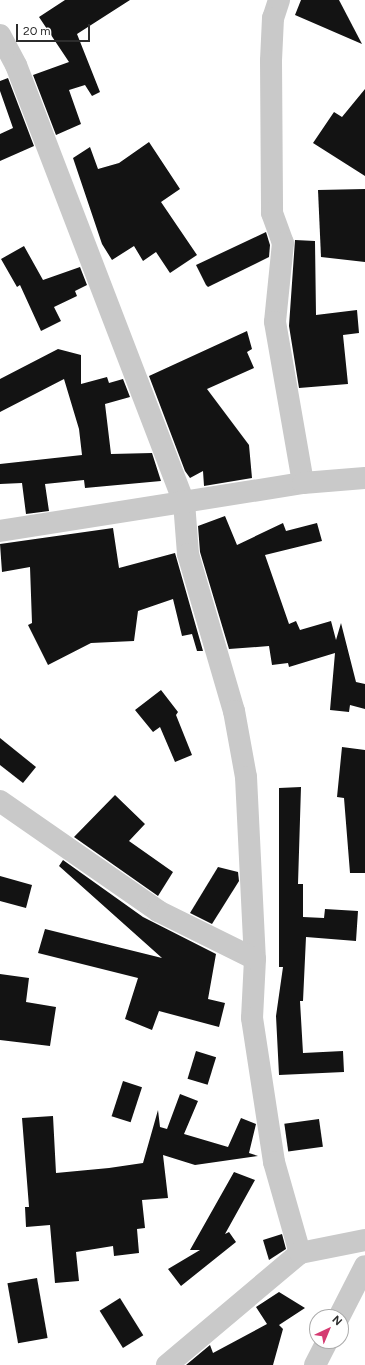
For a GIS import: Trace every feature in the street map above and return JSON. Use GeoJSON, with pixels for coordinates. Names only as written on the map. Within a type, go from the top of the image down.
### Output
{"type":"FeatureCollection","features":[{"type":"Feature","properties":{"kind":"street"},"geometry":{"type":"LineString","coordinates":[[279,0],[273,18],[271,61],[272,213],[283,243],[275,322],[303,483]]}},
{"type":"Feature","properties":{"kind":"street"},"geometry":{"type":"LineString","coordinates":[[0,35],[16,65],[184,502],[188,554],[234,711],[246,777],[256,958],[252,1018],[261,1086],[274,1162],[300,1253]]}},
{"type":"Feature","properties":{"kind":"street"},"geometry":{"type":"LineString","coordinates":[[0,532],[303,483],[365,478]]}},
{"type":"Feature","properties":{"kind":"street"},"geometry":{"type":"LineString","coordinates":[[0,801],[158,911],[256,958]]}},
{"type":"Feature","properties":{"kind":"street"},"geometry":{"type":"LineString","coordinates":[[167,1365],[300,1253],[365,1240]]}},
{"type":"Feature","properties":{"kind":"street"},"geometry":{"type":"LineString","coordinates":[[343,1309],[365,1266]]}},
{"type":"Feature","properties":{"kind":"street"},"geometry":{"type":"LineString","coordinates":[[315,1365],[323,1349]]}},
{"type":"Feature","properties":{"kind":"building"},"geometry":{"type":"Polygon","coordinates":[[[65,0],[130,0],[77,34],[100,92],[92,96],[85,85],[69,90],[81,124],[56,135],[33,75],[69,62],[39,17],[65,0]]]}},
{"type":"Feature","properties":{"kind":"building"},"geometry":{"type":"Polygon","coordinates":[[[301,0],[339,0],[362,44],[295,15],[301,0]]]}},
{"type":"Feature","properties":{"kind":"building"},"geometry":{"type":"Polygon","coordinates":[[[8,78],[34,146],[0,161],[0,134],[13,128],[0,91],[0,81],[8,78]]]}},
{"type":"Feature","properties":{"kind":"building"},"geometry":{"type":"Polygon","coordinates":[[[365,89],[365,176],[313,143],[334,112],[342,117],[365,89]]]}},
{"type":"Feature","properties":{"kind":"building"},"geometry":{"type":"Polygon","coordinates":[[[149,142],[180,189],[161,202],[197,255],[170,273],[156,252],[143,261],[134,246],[112,260],[102,244],[73,158],[90,147],[98,169],[119,163],[149,142]]]}},
{"type":"Feature","properties":{"kind":"building"},"geometry":{"type":"Polygon","coordinates":[[[365,189],[365,262],[321,257],[318,190],[365,189]]]}},
{"type":"Feature","properties":{"kind":"building"},"geometry":{"type":"Polygon","coordinates":[[[266,232],[270,245],[269,257],[208,287],[206,285],[196,265],[266,232]]]}},
{"type":"Feature","properties":{"kind":"building"},"geometry":{"type":"Polygon","coordinates":[[[295,240],[315,241],[316,315],[357,310],[359,333],[343,335],[348,384],[299,388],[289,326],[295,240]]]}},
{"type":"Feature","properties":{"kind":"building"},"geometry":{"type":"Polygon","coordinates":[[[24,246],[43,280],[80,267],[87,285],[75,291],[77,296],[54,307],[61,321],[41,331],[20,285],[17,287],[1,259],[24,246]]]}},
{"type":"Feature","properties":{"kind":"building"},"geometry":{"type":"Polygon","coordinates":[[[247,331],[252,349],[247,352],[254,368],[207,389],[249,445],[252,478],[204,486],[203,471],[190,478],[185,471],[149,376],[247,331]]]}},
{"type":"Feature","properties":{"kind":"building"},"geometry":{"type":"Polygon","coordinates":[[[58,349],[81,355],[81,384],[107,377],[109,383],[123,379],[130,397],[105,404],[111,454],[152,453],[161,481],[85,488],[84,480],[45,484],[49,511],[26,514],[22,483],[0,484],[0,464],[82,455],[79,429],[64,379],[0,412],[0,379],[58,349]]]}},
{"type":"Feature","properties":{"kind":"building"},"geometry":{"type":"Polygon","coordinates":[[[225,516],[237,545],[283,523],[286,531],[317,523],[322,541],[265,555],[289,624],[296,621],[300,630],[331,621],[336,640],[341,623],[356,682],[365,684],[365,709],[350,705],[349,712],[330,710],[335,653],[289,667],[288,663],[272,665],[269,646],[229,649],[200,552],[198,526],[225,516]]]}},
{"type":"Feature","properties":{"kind":"building"},"geometry":{"type":"Polygon","coordinates":[[[113,528],[119,568],[175,553],[203,651],[197,651],[192,634],[182,636],[173,599],[138,611],[134,641],[91,643],[48,665],[28,625],[32,623],[30,567],[2,572],[0,544],[113,528]]]}},
{"type":"Feature","properties":{"kind":"building"},"geometry":{"type":"Polygon","coordinates":[[[161,690],[178,712],[176,715],[192,755],[175,762],[160,727],[153,732],[135,710],[161,690]]]}},
{"type":"Feature","properties":{"kind":"building"},"geometry":{"type":"Polygon","coordinates":[[[0,738],[36,767],[23,783],[0,765],[0,738]]]}},
{"type":"Feature","properties":{"kind":"building"},"geometry":{"type":"Polygon","coordinates":[[[342,747],[365,750],[365,873],[350,873],[344,798],[337,797],[342,747]]]}},
{"type":"Feature","properties":{"kind":"building"},"geometry":{"type":"Polygon","coordinates":[[[301,787],[298,884],[303,884],[303,917],[324,918],[325,909],[358,911],[356,941],[306,937],[303,1001],[300,1001],[303,1053],[343,1051],[344,1072],[279,1075],[276,1016],[283,967],[279,967],[279,788],[301,787]]]}},
{"type":"Feature","properties":{"kind":"building"},"geometry":{"type":"Polygon","coordinates":[[[115,795],[145,824],[129,841],[173,872],[158,896],[74,837],[115,795]]]}},
{"type":"Feature","properties":{"kind":"building"},"geometry":{"type":"Polygon","coordinates":[[[63,860],[143,917],[216,954],[208,999],[225,1003],[219,1027],[159,1011],[152,1030],[125,1019],[138,978],[38,953],[45,929],[162,958],[59,866],[63,860]]]}},
{"type":"Feature","properties":{"kind":"building"},"geometry":{"type":"Polygon","coordinates":[[[218,867],[238,872],[239,881],[212,924],[190,913],[218,867]]]}},
{"type":"Feature","properties":{"kind":"building"},"geometry":{"type":"Polygon","coordinates":[[[0,876],[32,885],[26,908],[0,901],[0,876]]]}},
{"type":"Feature","properties":{"kind":"building"},"geometry":{"type":"Polygon","coordinates":[[[0,974],[29,978],[26,1002],[56,1007],[50,1046],[0,1040],[0,974]]]}},
{"type":"Feature","properties":{"kind":"building"},"geometry":{"type":"Polygon","coordinates":[[[196,1051],[216,1057],[208,1085],[188,1079],[196,1051]]]}},
{"type":"Feature","properties":{"kind":"building"},"geometry":{"type":"Polygon","coordinates":[[[123,1081],[142,1087],[131,1122],[112,1116],[123,1081]]]}},
{"type":"Feature","properties":{"kind":"building"},"geometry":{"type":"Polygon","coordinates":[[[180,1094],[198,1101],[184,1134],[228,1147],[241,1118],[256,1124],[249,1153],[258,1156],[195,1165],[163,1155],[168,1198],[142,1200],[145,1228],[137,1229],[139,1253],[114,1256],[113,1246],[76,1252],[79,1281],[55,1283],[50,1225],[26,1227],[25,1207],[29,1207],[22,1118],[53,1116],[56,1173],[143,1163],[158,1110],[160,1127],[167,1129],[180,1094]]]}},
{"type":"Feature","properties":{"kind":"building"},"geometry":{"type":"Polygon","coordinates":[[[319,1119],[323,1147],[288,1152],[284,1124],[319,1119]]]}},
{"type":"Feature","properties":{"kind":"building"},"geometry":{"type":"Polygon","coordinates":[[[234,1172],[255,1180],[225,1234],[229,1232],[236,1242],[181,1286],[168,1269],[200,1250],[190,1250],[234,1172]]]}},
{"type":"Feature","properties":{"kind":"building"},"geometry":{"type":"Polygon","coordinates":[[[282,1234],[286,1249],[269,1260],[263,1240],[282,1234]]]}},
{"type":"Feature","properties":{"kind":"building"},"geometry":{"type":"Polygon","coordinates":[[[37,1278],[48,1338],[18,1343],[7,1283],[37,1278]]]}},
{"type":"Feature","properties":{"kind":"building"},"geometry":{"type":"Polygon","coordinates":[[[279,1292],[305,1308],[279,1325],[283,1329],[273,1365],[186,1365],[210,1345],[213,1353],[267,1324],[256,1307],[279,1292]]]}},
{"type":"Feature","properties":{"kind":"building"},"geometry":{"type":"Polygon","coordinates":[[[120,1298],[143,1335],[123,1348],[100,1311],[120,1298]]]}}]}
